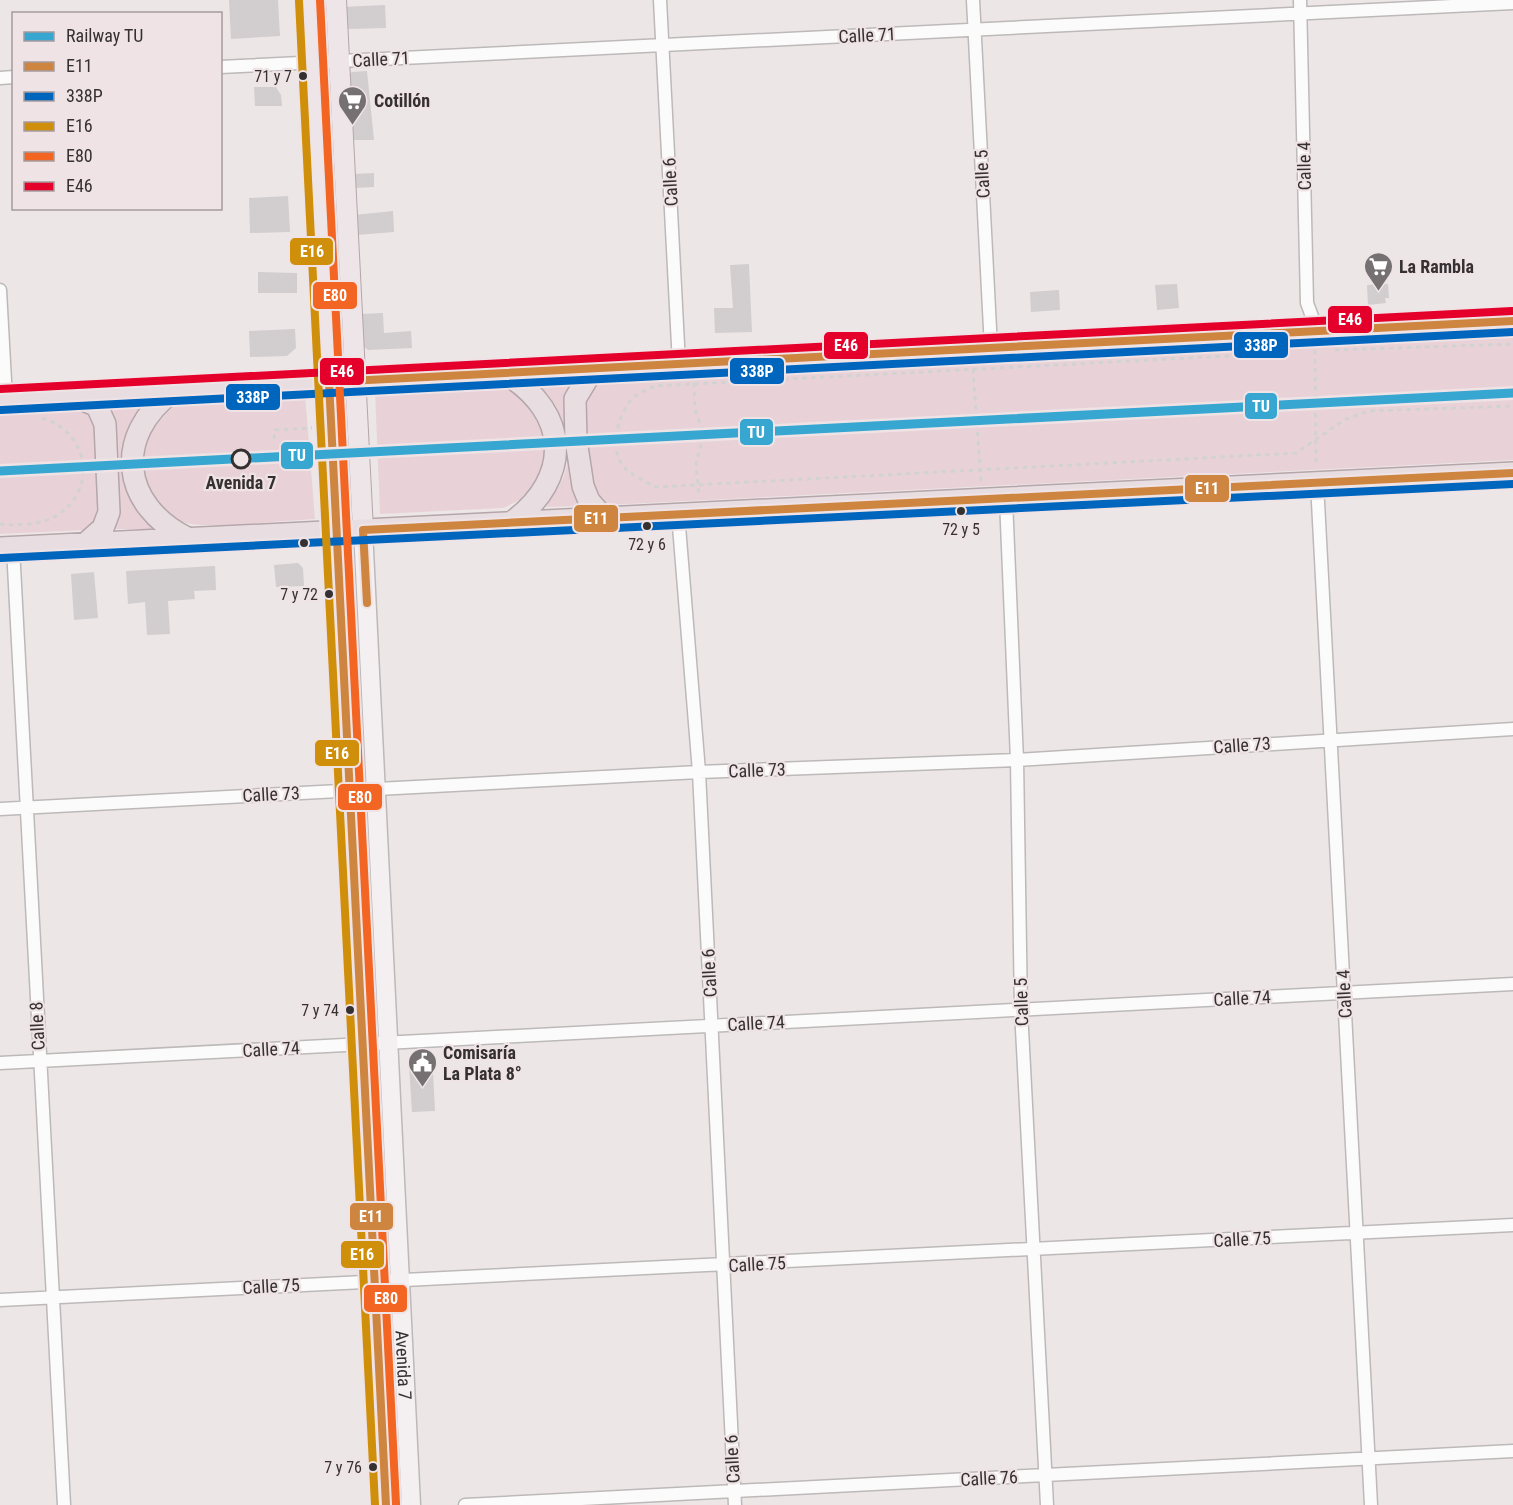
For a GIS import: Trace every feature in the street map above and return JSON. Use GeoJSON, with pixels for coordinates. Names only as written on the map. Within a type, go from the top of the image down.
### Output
{"type":"FeatureCollection","features":[{"type":"Feature","properties":{"kind":"highway"},"geometry":{"type":"LineString","coordinates":[[3,399],[593,369],[689,370],[981,349],[1316,341],[1513,321]]}},
{"type":"Feature","properties":{"kind":"highway"},"geometry":{"type":"LineString","coordinates":[[593,369],[575,399],[576,440],[583,486],[589,501],[604,518]]}},
{"type":"Feature","properties":{"kind":"highway"},"geometry":{"type":"LineString","coordinates":[[506,374],[524,385],[540,401],[550,420],[555,441],[554,465],[546,488],[532,507],[512,522]]}},
{"type":"Feature","properties":{"kind":"highway"},"geometry":{"type":"LineString","coordinates":[[173,391],[157,403],[144,418],[135,441],[132,465],[137,489],[149,510],[167,527],[189,538]]}},
{"type":"Feature","properties":{"kind":"highway"},"geometry":{"type":"LineString","coordinates":[[75,396],[97,406],[105,424],[109,512],[103,528],[85,544]]}},
{"type":"Feature","properties":{"kind":"highway"},"geometry":{"type":"LineString","coordinates":[[6,548],[1513,473]]}},
{"type":"Feature","properties":{"kind":"main road","name":"Avenida 7"},"geometry":{"type":"LineString","coordinates":[[309,0],[386,1505]]}},
{"type":"Feature","properties":{"kind":"main road","name":"Avenida 7"},"geometry":{"type":"LineString","coordinates":[[336,0],[411,1505]]}},
{"type":"Feature","properties":{"kind":"street","name":"Calle 6"},"geometry":{"type":"LineString","coordinates":[[660,0],[689,370]]}},
{"type":"Feature","properties":{"kind":"street","name":"Calle 5"},"geometry":{"type":"LineString","coordinates":[[973,0],[981,349]]}},
{"type":"Feature","properties":{"kind":"street","name":"Calle 4"},"geometry":{"type":"LineString","coordinates":[[1300,0],[1307,303],[1316,341]]}},
{"type":"Feature","properties":{"kind":"street","name":"Calle 71"},"geometry":{"type":"LineString","coordinates":[[222,67],[1513,3]]}},
{"type":"Feature","properties":{"kind":"street"},"geometry":{"type":"LineString","coordinates":[[0,290],[3,399]]}},
{"type":"Feature","properties":{"kind":"street","name":"Calle 4"},"geometry":{"type":"LineString","coordinates":[[1317,483],[1371,1505]]}},
{"type":"Feature","properties":{"kind":"street","name":"Calle 5"},"geometry":{"type":"LineString","coordinates":[[1006,500],[1017,760],[1021,1010],[1047,1505]]}},
{"type":"Feature","properties":{"kind":"street","name":"Calle 6"},"geometry":{"type":"LineString","coordinates":[[678,514],[699,772],[735,1505]]}},
{"type":"Feature","properties":{"kind":"street","name":"Calle 8"},"geometry":{"type":"LineString","coordinates":[[6,548],[26,807],[64,1505]]}},
{"type":"Feature","properties":{"kind":"street","name":"Calle 73"},"geometry":{"type":"LineString","coordinates":[[0,808],[699,772],[1017,760],[1513,729]]}},
{"type":"Feature","properties":{"kind":"street","name":"Calle 74"},"geometry":{"type":"LineString","coordinates":[[0,1063],[1513,984]]}},
{"type":"Feature","properties":{"kind":"street","name":"Calle 75"},"geometry":{"type":"LineString","coordinates":[[0,1300],[723,1266],[1513,1225]]}},
{"type":"Feature","properties":{"kind":"street","name":"Calle 76"},"geometry":{"type":"LineString","coordinates":[[465,1505],[1513,1451]]}},
{"type":"Feature","properties":{"kind":"path"},"geometry":{"type":"LineString","coordinates":[[1304,351],[1316,341]]}},
{"type":"Feature","properties":{"kind":"path"},"geometry":{"type":"LineString","coordinates":[[1316,341],[1314,443],[1317,483]]}},
{"type":"Feature","properties":{"kind":"path"},"geometry":{"type":"LineString","coordinates":[[1327,350],[1513,344]]}},
{"type":"Feature","properties":{"kind":"path"},"geometry":{"type":"LineString","coordinates":[[981,349],[974,370],[982,499]]}},
{"type":"Feature","properties":{"kind":"path"},"geometry":{"type":"LineString","coordinates":[[1256,354],[974,370],[689,370],[634,397],[621,418],[616,439],[619,459],[633,476],[656,487],[1296,453],[1314,443],[1344,420],[1368,411],[1513,406]]}},
{"type":"Feature","properties":{"kind":"path"},"geometry":{"type":"LineString","coordinates":[[689,370],[694,410],[704,434],[696,463],[700,513]]}},
{"type":"Feature","properties":{"kind":"path"},"geometry":{"type":"LineString","coordinates":[[0,524],[43,521],[59,514],[79,491],[83,477],[80,451],[73,438],[62,426],[33,416]]}},
{"type":"Feature","properties":{"kind":"path"},"geometry":{"type":"LineString","coordinates":[[274,440],[275,430],[312,428]]}},
{"type":"Feature","properties":{"kind":"shaded area"},"geometry":{"type":"Polygon","coordinates":[[[1513,335],[1513,460],[606,505],[587,487],[582,402],[598,383],[1513,335]]]}},
{"type":"Feature","properties":{"kind":"shaded area"},"geometry":{"type":"Polygon","coordinates":[[[577,383],[567,405],[573,491],[580,506],[546,507],[563,478],[567,466],[568,441],[555,405],[540,386],[577,383]]]}},
{"type":"Feature","properties":{"kind":"shaded area"},"geometry":{"type":"Polygon","coordinates":[[[502,387],[517,393],[540,414],[548,451],[538,485],[524,498],[503,508],[380,514],[375,390],[502,387]]]}},
{"type":"Feature","properties":{"kind":"shaded area"},"geometry":{"type":"Polygon","coordinates":[[[305,394],[315,519],[226,525],[193,524],[176,518],[158,502],[145,473],[143,449],[150,427],[165,409],[175,402],[190,397],[305,394]]]}},
{"type":"Feature","properties":{"kind":"shaded area"},"geometry":{"type":"Polygon","coordinates":[[[144,401],[128,434],[125,467],[134,499],[154,529],[112,529],[105,404],[144,401]]]}},
{"type":"Feature","properties":{"kind":"shaded area"},"geometry":{"type":"Polygon","coordinates":[[[82,404],[98,418],[103,514],[88,530],[0,534],[0,408],[82,404]]]}},
{"type":"Feature","properties":{"kind":"building"},"geometry":{"type":"Polygon","coordinates":[[[229,0],[278,0],[280,36],[231,39],[229,0]]]}},
{"type":"Feature","properties":{"kind":"building"},"geometry":{"type":"Polygon","coordinates":[[[385,5],[386,28],[348,29],[343,23],[342,7],[385,5]]]}},
{"type":"Feature","properties":{"kind":"building"},"geometry":{"type":"Polygon","coordinates":[[[367,71],[374,140],[351,140],[346,76],[352,72],[367,71]]]}},
{"type":"Feature","properties":{"kind":"building"},"geometry":{"type":"Polygon","coordinates":[[[254,87],[276,87],[281,95],[282,106],[255,106],[254,87]]]}},
{"type":"Feature","properties":{"kind":"building"},"geometry":{"type":"Polygon","coordinates":[[[374,173],[374,187],[354,188],[354,174],[374,173]]]}},
{"type":"Feature","properties":{"kind":"building"},"geometry":{"type":"Polygon","coordinates":[[[288,196],[290,232],[250,233],[249,198],[288,196]]]}},
{"type":"Feature","properties":{"kind":"building"},"geometry":{"type":"Polygon","coordinates":[[[393,211],[394,232],[356,235],[354,215],[393,211]]]}},
{"type":"Feature","properties":{"kind":"building"},"geometry":{"type":"Polygon","coordinates":[[[749,264],[752,332],[715,333],[714,308],[733,308],[730,265],[749,264]]]}},
{"type":"Feature","properties":{"kind":"building"},"geometry":{"type":"Polygon","coordinates":[[[258,272],[297,273],[297,293],[258,293],[258,272]]]}},
{"type":"Feature","properties":{"kind":"building"},"geometry":{"type":"Polygon","coordinates":[[[1177,284],[1179,308],[1157,310],[1155,285],[1177,284]]]}},
{"type":"Feature","properties":{"kind":"building","name":"La Rambla"},"geometry":{"type":"Polygon","coordinates":[[[1388,284],[1389,298],[1385,298],[1386,303],[1368,305],[1367,285],[1388,284]]]}},
{"type":"Feature","properties":{"kind":"building"},"geometry":{"type":"Polygon","coordinates":[[[1059,290],[1060,310],[1031,312],[1030,292],[1059,290]]]}},
{"type":"Feature","properties":{"kind":"building"},"geometry":{"type":"Polygon","coordinates":[[[383,313],[384,333],[411,331],[412,348],[368,350],[362,345],[360,314],[383,313]]]}},
{"type":"Feature","properties":{"kind":"building"},"geometry":{"type":"Polygon","coordinates":[[[295,329],[296,348],[287,356],[250,357],[249,331],[295,329]]]}},
{"type":"Feature","properties":{"kind":"building"},"geometry":{"type":"Polygon","coordinates":[[[298,563],[303,568],[304,586],[276,587],[274,565],[298,563]]]}},
{"type":"Feature","properties":{"kind":"building"},"geometry":{"type":"Polygon","coordinates":[[[215,566],[216,590],[194,591],[195,599],[168,601],[170,634],[147,635],[145,602],[128,604],[126,571],[215,566]]]}},
{"type":"Feature","properties":{"kind":"building"},"geometry":{"type":"Polygon","coordinates":[[[94,572],[98,618],[74,620],[71,574],[94,572]]]}},
{"type":"Feature","properties":{"kind":"building","name":"Comisaría La Plata 8°"},"geometry":{"type":"Polygon","coordinates":[[[419,1052],[432,1052],[435,1111],[412,1112],[409,1065],[419,1052]]]}},
{"type":"Feature","properties":{"kind":"rail line","name":"TU"},"geometry":{"type":"LineString","coordinates":[[0,471],[1513,393]]}},
{"type":"Feature","properties":{"kind":"transit line","name":"E80"},"geometry":{"type":"LineString","coordinates":[[320,0],[396,1504]]}},
{"type":"Feature","properties":{"kind":"transit line","name":"E16"},"geometry":{"type":"LineString","coordinates":[[299,1],[375,1505]]}},
{"type":"Feature","properties":{"kind":"transit line","name":"E46"},"geometry":{"type":"LineString","coordinates":[[0,389],[1512,311]]}},
{"type":"Feature","properties":{"kind":"transit line","name":"E11"},"geometry":{"type":"LineString","coordinates":[[386,1505],[329,382],[1513,321]]}},
{"type":"Feature","properties":{"kind":"transit line","name":"338P"},"geometry":{"type":"LineString","coordinates":[[1,410],[1513,332]]}},
{"type":"Feature","properties":{"kind":"transit line","name":"E11"},"geometry":{"type":"LineString","coordinates":[[367,603],[363,530],[1513,473]]}},
{"type":"Feature","properties":{"kind":"transit line","name":"338P"},"geometry":{"type":"LineString","coordinates":[[1,558],[1513,484]]}},
{"type":"Feature","properties":{"kind":"place","name":"71 y 7"},"geometry":{"type":"Point","coordinates":[303,76]}},
{"type":"Feature","properties":{"kind":"place","name":"Cotillón"},"geometry":{"type":"Point","coordinates":[353,126]}},
{"type":"Feature","properties":{"kind":"place","name":"La Rambla"},"geometry":{"type":"Point","coordinates":[1378,292]}},
{"type":"Feature","properties":{"kind":"place","name":"Avenida 7"},"geometry":{"type":"Point","coordinates":[241,459]}},
{"type":"Feature","properties":{"kind":"place","name":"72 y 5"},"geometry":{"type":"Point","coordinates":[961,511]}},
{"type":"Feature","properties":{"kind":"place","name":"72 y 6"},"geometry":{"type":"Point","coordinates":[647,526]}},
{"type":"Feature","properties":{"kind":"place","name":"7 y 72"},"geometry":{"type":"Point","coordinates":[329,594]}},
{"type":"Feature","properties":{"kind":"place","name":"7 y 74"},"geometry":{"type":"Point","coordinates":[350,1010]}},
{"type":"Feature","properties":{"kind":"place","name":"Comisaría La Plata 8°"},"geometry":{"type":"Point","coordinates":[422,1088]}},
{"type":"Feature","properties":{"kind":"place","name":"7 y 76"},"geometry":{"type":"Point","coordinates":[373,1467]}}]}
